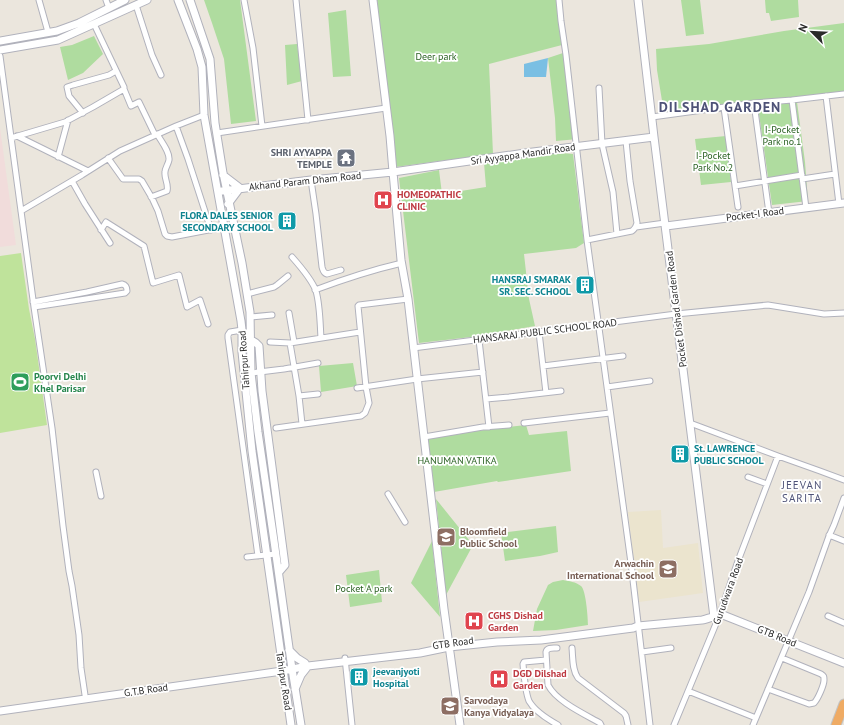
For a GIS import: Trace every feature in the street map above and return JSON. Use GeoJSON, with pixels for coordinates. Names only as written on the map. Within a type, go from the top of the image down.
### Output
{"type":"FeatureCollection","features":[{"type":"Feature","properties":{"kind":"highway"},"geometry":{"type":"LineString","coordinates":[[836,725],[844,704]]}},
{"type":"Feature","properties":{"kind":"street"},"geometry":{"type":"LineString","coordinates":[[39,0],[48,32]]}},
{"type":"Feature","properties":{"kind":"street"},"geometry":{"type":"LineString","coordinates":[[106,0],[109,8]]}},
{"type":"Feature","properties":{"kind":"street"},"geometry":{"type":"LineString","coordinates":[[0,41],[57,31],[79,23],[125,0]]}},
{"type":"Feature","properties":{"kind":"street"},"geometry":{"type":"LineString","coordinates":[[0,50],[58,40],[147,0]]}},
{"type":"Feature","properties":{"kind":"street","name":"Tahirpur Road"},"geometry":{"type":"LineString","coordinates":[[178,0],[197,49],[202,67],[204,115],[242,330],[242,352],[249,428],[291,725]]}},
{"type":"Feature","properties":{"kind":"street","name":"Tahirpur Road"},"geometry":{"type":"LineString","coordinates":[[190,0],[210,59],[217,133],[223,175],[228,204],[242,263],[247,294],[250,317],[251,372],[258,432],[264,474],[277,536],[276,554],[278,572],[291,667],[301,725]]}},
{"type":"Feature","properties":{"kind":"street"},"geometry":{"type":"LineString","coordinates":[[244,0],[253,48],[262,126]]}},
{"type":"Feature","properties":{"kind":"street"},"geometry":{"type":"LineString","coordinates":[[296,0],[308,120]]}},
{"type":"Feature","properties":{"kind":"street"},"geometry":{"type":"LineString","coordinates":[[373,0],[390,136],[392,172],[402,263],[408,299],[444,609],[460,725]]}},
{"type":"Feature","properties":{"kind":"street"},"geometry":{"type":"LineString","coordinates":[[559,0],[587,240],[630,555],[650,725]]}},
{"type":"Feature","properties":{"kind":"street","name":"Pocket Dishad Garden Road"},"geometry":{"type":"LineString","coordinates":[[638,0],[676,314],[717,616]]}},
{"type":"Feature","properties":{"kind":"street"},"geometry":{"type":"LineString","coordinates":[[136,5],[152,55],[161,75]]}},
{"type":"Feature","properties":{"kind":"street"},"geometry":{"type":"LineString","coordinates":[[94,24],[124,86],[130,106],[139,102],[169,158],[164,171],[168,187],[167,191],[151,197]]}},
{"type":"Feature","properties":{"kind":"street"},"geometry":{"type":"LineString","coordinates":[[0,56],[33,305],[52,428],[85,695]]}},
{"type":"Feature","properties":{"kind":"street"},"geometry":{"type":"LineString","coordinates":[[83,113],[69,96],[67,87],[109,75],[116,71]]}},
{"type":"Feature","properties":{"kind":"street"},"geometry":{"type":"LineString","coordinates":[[599,88],[602,144],[613,192],[617,234]]}},
{"type":"Feature","properties":{"kind":"street"},"geometry":{"type":"LineString","coordinates":[[11,138],[65,122],[124,89]]}},
{"type":"Feature","properties":{"kind":"street"},"geometry":{"type":"LineString","coordinates":[[652,117],[754,103],[844,94]]}},
{"type":"Feature","properties":{"kind":"street"},"geometry":{"type":"LineString","coordinates":[[826,96],[835,174],[841,195],[841,203]]}},
{"type":"Feature","properties":{"kind":"street"},"geometry":{"type":"LineString","coordinates":[[792,100],[806,208]]}},
{"type":"Feature","properties":{"kind":"street"},"geometry":{"type":"LineString","coordinates":[[754,103],[769,212]]}},
{"type":"Feature","properties":{"kind":"street"},"geometry":{"type":"LineString","coordinates":[[217,133],[386,108]]}},
{"type":"Feature","properties":{"kind":"street"},"geometry":{"type":"LineString","coordinates":[[724,108],[738,207]]}},
{"type":"Feature","properties":{"kind":"street"},"geometry":{"type":"LineString","coordinates":[[21,211],[120,151],[204,115]]}},
{"type":"Feature","properties":{"kind":"street"},"geometry":{"type":"LineString","coordinates":[[58,157],[68,120]]}},
{"type":"Feature","properties":{"kind":"street"},"geometry":{"type":"LineString","coordinates":[[176,126],[211,230]]}},
{"type":"Feature","properties":{"kind":"street"},"geometry":{"type":"LineString","coordinates":[[17,136],[88,171]]}},
{"type":"Feature","properties":{"kind":"street","name":"Sri Ayyappa Mandir Road"},"geometry":{"type":"LineString","coordinates":[[392,172],[654,137]]}},
{"type":"Feature","properties":{"kind":"street"},"geometry":{"type":"LineString","coordinates":[[626,141],[630,181],[637,223],[636,227]]}},
{"type":"Feature","properties":{"kind":"street"},"geometry":{"type":"LineString","coordinates":[[108,158],[122,178],[140,179],[142,181],[158,211],[165,234],[167,236],[172,237],[224,227]]}},
{"type":"Feature","properties":{"kind":"street","name":"Akhand Param Dham Road"},"geometry":{"type":"LineString","coordinates":[[217,191],[392,172]]}},
{"type":"Feature","properties":{"kind":"street"},"geometry":{"type":"LineString","coordinates":[[735,186],[764,181],[835,174]]}},
{"type":"Feature","properties":{"kind":"street"},"geometry":{"type":"LineString","coordinates":[[223,175],[240,188],[228,204]]}},
{"type":"Feature","properties":{"kind":"street"},"geometry":{"type":"LineString","coordinates":[[311,180],[323,272],[327,274],[341,270]]}},
{"type":"Feature","properties":{"kind":"street"},"geometry":{"type":"LineString","coordinates":[[72,181],[110,243]]}},
{"type":"Feature","properties":{"kind":"street","name":"Pocket-I Road"},"geometry":{"type":"LineString","coordinates":[[666,224],[841,203]]}},
{"type":"Feature","properties":{"kind":"street"},"geometry":{"type":"LineString","coordinates":[[101,230],[106,222],[144,246],[153,283],[179,275],[188,307],[200,300],[208,324]]}},
{"type":"Feature","properties":{"kind":"street"},"geometry":{"type":"LineString","coordinates":[[587,240],[634,230],[636,227],[666,224]]}},
{"type":"Feature","properties":{"kind":"street"},"geometry":{"type":"LineString","coordinates":[[292,257],[307,276],[315,290],[318,300],[320,338]]}},
{"type":"Feature","properties":{"kind":"street"},"geometry":{"type":"LineString","coordinates":[[315,290],[357,275],[402,263]]}},
{"type":"Feature","properties":{"kind":"street"},"geometry":{"type":"LineString","coordinates":[[247,294],[274,287],[288,276]]}},
{"type":"Feature","properties":{"kind":"street"},"geometry":{"type":"LineString","coordinates":[[122,284],[127,288],[125,293],[33,305],[122,284]]}},
{"type":"Feature","properties":{"kind":"street"},"geometry":{"type":"LineString","coordinates":[[276,428],[361,416],[365,414],[369,403],[360,332],[359,305],[408,299]]}},
{"type":"Feature","properties":{"kind":"street","name":"HANSARAJ PUBLIC SCHOOL ROAD"},"geometry":{"type":"LineString","coordinates":[[413,348],[676,314],[768,305],[824,314],[844,313]]}},
{"type":"Feature","properties":{"kind":"street"},"geometry":{"type":"LineString","coordinates":[[289,313],[302,424]]}},
{"type":"Feature","properties":{"kind":"street"},"geometry":{"type":"LineString","coordinates":[[250,317],[272,315]]}},
{"type":"Feature","properties":{"kind":"street"},"geometry":{"type":"LineString","coordinates":[[242,330],[230,332],[228,338],[258,556]]}},
{"type":"Feature","properties":{"kind":"street"},"geometry":{"type":"LineString","coordinates":[[270,342],[292,342],[360,332]]}},
{"type":"Feature","properties":{"kind":"street"},"geometry":{"type":"LineString","coordinates":[[539,332],[546,393]]}},
{"type":"Feature","properties":{"kind":"street"},"geometry":{"type":"LineString","coordinates":[[242,341],[250,340],[259,346],[262,391],[277,536],[285,565],[278,572]]}},
{"type":"Feature","properties":{"kind":"street"},"geometry":{"type":"LineString","coordinates":[[479,340],[489,426]]}},
{"type":"Feature","properties":{"kind":"street"},"geometry":{"type":"LineString","coordinates":[[543,366],[623,356]]}},
{"type":"Feature","properties":{"kind":"street"},"geometry":{"type":"LineString","coordinates":[[251,372],[261,372],[318,363]]}},
{"type":"Feature","properties":{"kind":"street"},"geometry":{"type":"LineString","coordinates":[[357,388],[417,379],[483,372]]}},
{"type":"Feature","properties":{"kind":"street"},"geometry":{"type":"LineString","coordinates":[[607,387],[650,381]]}},
{"type":"Feature","properties":{"kind":"street"},"geometry":{"type":"LineString","coordinates":[[486,399],[561,391]]}},
{"type":"Feature","properties":{"kind":"street"},"geometry":{"type":"LineString","coordinates":[[299,396],[318,394]]}},
{"type":"Feature","properties":{"kind":"street"},"geometry":{"type":"LineString","coordinates":[[524,423],[610,413]]}},
{"type":"Feature","properties":{"kind":"street"},"geometry":{"type":"LineString","coordinates":[[690,423],[844,480]]}},
{"type":"Feature","properties":{"kind":"street"},"geometry":{"type":"LineString","coordinates":[[424,437],[489,426],[510,425]]}},
{"type":"Feature","properties":{"kind":"street","name":"Gurudwara Road"},"geometry":{"type":"LineString","coordinates":[[674,725],[778,456]]}},
{"type":"Feature","properties":{"kind":"street"},"geometry":{"type":"LineString","coordinates":[[96,472],[101,496]]}},
{"type":"Feature","properties":{"kind":"street"},"geometry":{"type":"LineString","coordinates":[[255,475],[264,474]]}},
{"type":"Feature","properties":{"kind":"street"},"geometry":{"type":"LineString","coordinates":[[748,477],[767,484]]}},
{"type":"Feature","properties":{"kind":"street"},"geometry":{"type":"LineString","coordinates":[[388,494],[405,522]]}},
{"type":"Feature","properties":{"kind":"street"},"geometry":{"type":"LineString","coordinates":[[753,725],[809,592],[844,498]]}},
{"type":"Feature","properties":{"kind":"street"},"geometry":{"type":"LineString","coordinates":[[829,535],[844,541]]}},
{"type":"Feature","properties":{"kind":"street"},"geometry":{"type":"LineString","coordinates":[[247,557],[276,554]]}},
{"type":"Feature","properties":{"kind":"street","name":"GTB Road"},"geometry":{"type":"LineString","coordinates":[[291,667],[420,653],[449,645],[541,638],[633,625],[638,626],[702,620],[724,615],[844,663]]}},
{"type":"Feature","properties":{"kind":"street"},"geometry":{"type":"LineString","coordinates":[[828,616],[844,623]]}},
{"type":"Feature","properties":{"kind":"street"},"geometry":{"type":"LineString","coordinates":[[557,648],[548,648],[546,650],[548,685],[551,690],[571,707],[601,725]]}},
{"type":"Feature","properties":{"kind":"street"},"geometry":{"type":"LineString","coordinates":[[572,648],[575,674],[578,678],[624,713],[628,725]]}},
{"type":"Feature","properties":{"kind":"street"},"geometry":{"type":"LineString","coordinates":[[642,652],[671,648]]}},
{"type":"Feature","properties":{"kind":"street"},"geometry":{"type":"LineString","coordinates":[[289,650],[307,665],[295,689]]}},
{"type":"Feature","properties":{"kind":"street"},"geometry":{"type":"LineString","coordinates":[[768,689],[809,704],[814,703],[817,700],[824,681],[824,676],[782,658]]}},
{"type":"Feature","properties":{"kind":"street"},"geometry":{"type":"LineString","coordinates":[[345,660],[352,725]]}},
{"type":"Feature","properties":{"kind":"street"},"geometry":{"type":"LineString","coordinates":[[546,660],[524,662],[527,694],[529,701],[536,709],[558,725]]}},
{"type":"Feature","properties":{"kind":"street","name":"G.T.B Road"},"geometry":{"type":"LineString","coordinates":[[0,712],[291,667]]}},
{"type":"Feature","properties":{"kind":"street","name":"G.T.B Road"},"geometry":{"type":"LineString","coordinates":[[0,708],[85,695],[282,669]]}},
{"type":"Feature","properties":{"kind":"street"},"geometry":{"type":"LineString","coordinates":[[688,691],[756,718]]}},
{"type":"Feature","properties":{"kind":"shaded area"},"geometry":{"type":"Polygon","coordinates":[[[0,128],[16,245],[0,247],[0,128]]]}},
{"type":"Feature","properties":{"kind":"shaded area","name":"Arwachin International School"},"geometry":{"type":"Polygon","coordinates":[[[661,510],[663,548],[698,543],[703,593],[639,602],[628,512],[661,510]]]}},
{"type":"Feature","properties":{"kind":"green space"},"geometry":{"type":"Polygon","coordinates":[[[204,0],[240,0],[256,121],[231,124],[224,59],[204,0]]]}},
{"type":"Feature","properties":{"kind":"green space","name":"Deer park"},"geometry":{"type":"Polygon","coordinates":[[[377,0],[560,0],[566,40],[562,43],[562,45],[489,64],[493,154],[395,167],[377,0]]]}},
{"type":"Feature","properties":{"kind":"green space"},"geometry":{"type":"Polygon","coordinates":[[[681,0],[700,0],[704,34],[686,36],[681,0]]]}},
{"type":"Feature","properties":{"kind":"green space"},"geometry":{"type":"Polygon","coordinates":[[[765,0],[798,0],[799,17],[771,21],[769,13],[766,13],[765,0]]]}},
{"type":"Feature","properties":{"kind":"green space"},"geometry":{"type":"Polygon","coordinates":[[[346,10],[351,76],[333,77],[328,13],[346,10]]]}},
{"type":"Feature","properties":{"kind":"green space"},"geometry":{"type":"Polygon","coordinates":[[[844,23],[844,92],[753,101],[664,113],[657,70],[656,49],[709,44],[784,31],[844,23]]]}},
{"type":"Feature","properties":{"kind":"green space"},"geometry":{"type":"Polygon","coordinates":[[[94,36],[103,54],[83,73],[68,80],[60,47],[72,45],[94,36]]]}},
{"type":"Feature","properties":{"kind":"green space"},"geometry":{"type":"Polygon","coordinates":[[[297,44],[302,81],[287,85],[285,45],[297,44]]]}},
{"type":"Feature","properties":{"kind":"green space"},"geometry":{"type":"Polygon","coordinates":[[[566,52],[578,139],[556,141],[555,118],[548,58],[566,52]]]}},
{"type":"Feature","properties":{"kind":"green space","name":"I-Pocket Park no.1"},"geometry":{"type":"Polygon","coordinates":[[[797,102],[805,162],[808,201],[772,205],[758,107],[797,102]]]}},
{"type":"Feature","properties":{"kind":"green space","name":"I-Pocket Park No.2"},"geometry":{"type":"Polygon","coordinates":[[[726,136],[731,182],[701,185],[695,139],[726,136]]]}},
{"type":"Feature","properties":{"kind":"green space"},"geometry":{"type":"Polygon","coordinates":[[[561,153],[573,154],[584,243],[576,248],[524,254],[529,299],[535,326],[471,337],[419,343],[399,178],[439,170],[442,194],[486,187],[484,163],[561,153]]]}},
{"type":"Feature","properties":{"kind":"green space","name":"Poorvi Delhi Khel Parisar"},"geometry":{"type":"Polygon","coordinates":[[[21,253],[47,425],[0,433],[0,256],[21,253]]]}},
{"type":"Feature","properties":{"kind":"green space"},"geometry":{"type":"Polygon","coordinates":[[[353,363],[357,386],[321,392],[319,366],[353,363]]]}},
{"type":"Feature","properties":{"kind":"green space","name":"HANUMAN VATIKA"},"geometry":{"type":"Polygon","coordinates":[[[526,425],[529,435],[567,431],[571,471],[497,481],[434,492],[424,437],[526,425]]]}},
{"type":"Feature","properties":{"kind":"green space"},"geometry":{"type":"Polygon","coordinates":[[[436,499],[473,545],[446,595],[436,499]]]}},
{"type":"Feature","properties":{"kind":"green space"},"geometry":{"type":"Polygon","coordinates":[[[556,526],[558,552],[505,561],[501,533],[556,526]]]}},
{"type":"Feature","properties":{"kind":"green space"},"geometry":{"type":"Polygon","coordinates":[[[432,541],[440,617],[411,583],[432,541]]]}},
{"type":"Feature","properties":{"kind":"green space","name":"Pocket A park"},"geometry":{"type":"Polygon","coordinates":[[[379,570],[382,602],[350,607],[346,575],[379,570]]]}},
{"type":"Feature","properties":{"kind":"green space"},"geometry":{"type":"Polygon","coordinates":[[[563,580],[577,584],[583,589],[588,625],[556,630],[533,631],[537,609],[548,585],[553,582],[563,580]]]}},
{"type":"Feature","properties":{"kind":"water"},"geometry":{"type":"Polygon","coordinates":[[[548,58],[546,77],[524,77],[524,64],[548,58]]]}},
{"type":"Feature","properties":{"kind":"place","name":"SHRI AYYAPPA TEMPLE"},"geometry":{"type":"Point","coordinates":[346,158]}},
{"type":"Feature","properties":{"kind":"place","name":"HOMEOPATHIC CLINIC"},"geometry":{"type":"Point","coordinates":[383,200]}},
{"type":"Feature","properties":{"kind":"place","name":"FLORA DALES SENIOR SECONDARY SCHOOL"},"geometry":{"type":"Point","coordinates":[287,221]}},
{"type":"Feature","properties":{"kind":"place","name":"HANSRAJ SMARAK SR. SEC. SCHOOL"},"geometry":{"type":"Point","coordinates":[585,285]}},
{"type":"Feature","properties":{"kind":"place","name":"Poorvi Delhi Khel Parisar"},"geometry":{"type":"Point","coordinates":[20,382]}},
{"type":"Feature","properties":{"kind":"place","name":"St. LAWRENCE PUBLIC SCHOOL"},"geometry":{"type":"Point","coordinates":[680,454]}},
{"type":"Feature","properties":{"kind":"place","name":"Bloomfield Public School"},"geometry":{"type":"Point","coordinates":[446,537]}},
{"type":"Feature","properties":{"kind":"place","name":"Arwachin International School"},"geometry":{"type":"Point","coordinates":[668,569]}},
{"type":"Feature","properties":{"kind":"place","name":"CGHS Dishad Garden"},"geometry":{"type":"Point","coordinates":[474,621]}},
{"type":"Feature","properties":{"kind":"place","name":"jeevanjyoti Hospital"},"geometry":{"type":"Point","coordinates":[359,677]}},
{"type":"Feature","properties":{"kind":"place","name":"DGD Dilshad Garden"},"geometry":{"type":"Point","coordinates":[499,679]}},
{"type":"Feature","properties":{"kind":"place","name":"Sarvodaya Kanya Vidyalaya"},"geometry":{"type":"Point","coordinates":[450,706]}},
{"type":"Feature","properties":{"kind":"district","name":"DILSHAD GARDEN"},"geometry":{"type":"Point","coordinates":[720,107]}},
{"type":"Feature","properties":{"kind":"district","name":"JEEVAN SARITA"},"geometry":{"type":"Point","coordinates":[802,491]}}]}
